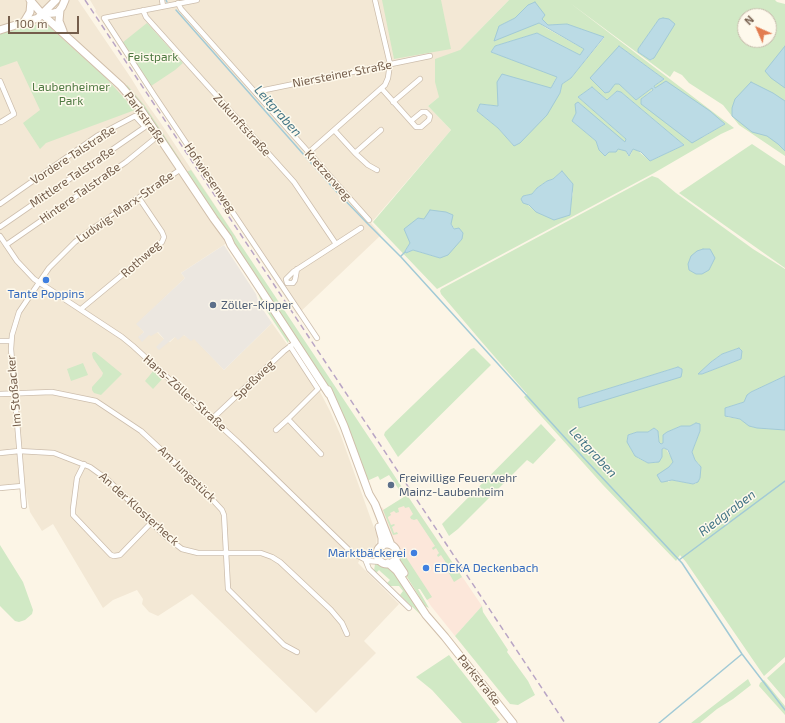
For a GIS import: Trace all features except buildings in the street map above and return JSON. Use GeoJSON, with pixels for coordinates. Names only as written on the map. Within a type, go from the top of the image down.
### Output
{"type":"FeatureCollection","features":[{"type":"Feature","properties":{"kind":"main road"},"geometry":{"type":"LineString","coordinates":[[0,30],[35,19],[56,0]]}},
{"type":"Feature","properties":{"kind":"main road"},"geometry":{"type":"LineString","coordinates":[[65,0],[58,17],[60,26],[68,37]]}},
{"type":"Feature","properties":{"kind":"main road"},"geometry":{"type":"LineString","coordinates":[[24,22],[30,12],[30,1]]}},
{"type":"Feature","properties":{"kind":"main road","name":"Parkstraße"},"geometry":{"type":"LineString","coordinates":[[30,1],[42,14],[113,78],[139,106],[228,238],[293,344],[327,387],[344,426],[369,494],[371,505],[382,534],[380,549]]}},
{"type":"Feature","properties":{"kind":"main road"},"geometry":{"type":"LineString","coordinates":[[42,14],[54,13],[60,10]]}},
{"type":"Feature","properties":{"kind":"main road","name":"Parkstraße"},"geometry":{"type":"LineString","coordinates":[[369,494],[375,504],[391,545]]}},
{"type":"Feature","properties":{"kind":"main road"},"geometry":{"type":"LineString","coordinates":[[387,544],[391,545],[396,551],[396,558],[393,562],[385,563],[378,557],[380,549],[387,544]]}},
{"type":"Feature","properties":{"kind":"main road","name":"Parkstraße"},"geometry":{"type":"LineString","coordinates":[[396,558],[398,565],[445,637]]}},
{"type":"Feature","properties":{"kind":"main road","name":"Parkstraße"},"geometry":{"type":"LineString","coordinates":[[385,563],[397,571],[426,615],[513,723]]}},
{"type":"Feature","properties":{"kind":"street"},"geometry":{"type":"LineString","coordinates":[[162,0],[163,6]]}},
{"type":"Feature","properties":{"kind":"street"},"geometry":{"type":"LineString","coordinates":[[143,10],[197,0]]}},
{"type":"Feature","properties":{"kind":"street"},"geometry":{"type":"LineString","coordinates":[[308,153],[385,85],[388,78],[390,64],[375,0]]}},
{"type":"Feature","properties":{"kind":"street","name":"Kretzerweg"},"geometry":{"type":"LineString","coordinates":[[178,3],[180,9],[369,220]]}},
{"type":"Feature","properties":{"kind":"street","name":"Hofwiesenweg"},"geometry":{"type":"LineString","coordinates":[[143,10],[104,18],[317,338]]}},
{"type":"Feature","properties":{"kind":"street","name":"Zukunftstraße"},"geometry":{"type":"LineString","coordinates":[[143,10],[146,18],[294,182],[336,244]]}},
{"type":"Feature","properties":{"kind":"street","name":"Niersteiner Straße"},"geometry":{"type":"LineString","coordinates":[[255,92],[430,56]]}},
{"type":"Feature","properties":{"kind":"street"},"geometry":{"type":"LineString","coordinates":[[393,102],[420,79]]}},
{"type":"Feature","properties":{"kind":"street"},"geometry":{"type":"LineString","coordinates":[[0,82],[14,114],[1,122]]}},
{"type":"Feature","properties":{"kind":"street"},"geometry":{"type":"LineString","coordinates":[[382,89],[411,121]]}},
{"type":"Feature","properties":{"kind":"street","name":"Vordere Talstraße"},"geometry":{"type":"LineString","coordinates":[[0,204],[97,136],[135,116],[145,128]]}},
{"type":"Feature","properties":{"kind":"street","name":"Mittlere Talstraße"},"geometry":{"type":"LineString","coordinates":[[0,227],[145,128]]}},
{"type":"Feature","properties":{"kind":"street"},"geometry":{"type":"LineString","coordinates":[[335,130],[355,153],[368,165],[377,170]]}},
{"type":"Feature","properties":{"kind":"street"},"geometry":{"type":"LineString","coordinates":[[355,153],[381,130]]}},
{"type":"Feature","properties":{"kind":"street","name":"Hintere Talstraße"},"geometry":{"type":"LineString","coordinates":[[6,245],[126,162],[153,140]]}},
{"type":"Feature","properties":{"kind":"street","name":"Ludwig-Marx-Straße"},"geometry":{"type":"LineString","coordinates":[[39,283],[49,268],[75,242],[181,169]]}},
{"type":"Feature","properties":{"kind":"street","name":"Rothweg"},"geometry":{"type":"LineString","coordinates":[[81,309],[162,242],[163,235],[139,198]]}},
{"type":"Feature","properties":{"kind":"street"},"geometry":{"type":"LineString","coordinates":[[281,284],[286,281],[287,277],[298,269],[361,228]]}},
{"type":"Feature","properties":{"kind":"street","name":"Hans-Zöller-Straße"},"geometry":{"type":"LineString","coordinates":[[0,236],[23,267],[39,283],[122,336],[134,346],[213,418],[351,552],[364,559],[385,563]]}},
{"type":"Feature","properties":{"kind":"street"},"geometry":{"type":"LineString","coordinates":[[286,281],[289,284],[293,283],[298,269]]}},
{"type":"Feature","properties":{"kind":"street","name":"Im Stoßacker"},"geometry":{"type":"LineString","coordinates":[[24,506],[11,341],[19,312],[39,283]]}},
{"type":"Feature","properties":{"kind":"street"},"geometry":{"type":"LineString","coordinates":[[0,341],[11,341]]}},
{"type":"Feature","properties":{"kind":"street"},"geometry":{"type":"LineString","coordinates":[[276,430],[318,388],[293,344]]}},
{"type":"Feature","properties":{"kind":"street","name":"Speßweg"},"geometry":{"type":"LineString","coordinates":[[213,418],[293,344]]}},
{"type":"Feature","properties":{"kind":"street","name":"Am Jungstück"},"geometry":{"type":"LineString","coordinates":[[0,394],[52,392],[96,401],[141,431],[198,484],[222,510],[224,515],[227,586],[230,592],[284,645],[297,652]]}},
{"type":"Feature","properties":{"kind":"street"},"geometry":{"type":"LineString","coordinates":[[288,419],[321,454]]}},
{"type":"Feature","properties":{"kind":"street","name":"An der Klosterheck"},"geometry":{"type":"LineString","coordinates":[[0,453],[19,451],[54,453],[90,467],[108,480],[169,540],[182,549],[198,553],[261,553],[276,559],[331,610],[342,623],[347,634]]}},
{"type":"Feature","properties":{"kind":"street"},"geometry":{"type":"LineString","coordinates":[[84,464],[77,478],[72,509],[73,515],[111,555],[120,555],[151,523]]}},
{"type":"Feature","properties":{"kind":"street"},"geometry":{"type":"LineString","coordinates":[[0,488],[22,486]]}},
{"type":"Feature","properties":{"kind":"street"},"geometry":{"type":"LineString","coordinates":[[364,559],[380,549]]}},
{"type":"Feature","properties":{"kind":"street","name":"Hans-Zöller-Straße"},"geometry":{"type":"LineString","coordinates":[[364,559],[369,569],[409,608]]}},
{"type":"Feature","properties":{"kind":"shaded area"},"geometry":{"type":"Polygon","coordinates":[[[0,0],[78,0],[236,237],[181,273],[185,278],[137,324],[144,332],[139,337],[157,332],[164,339],[170,342],[175,337],[184,335],[188,338],[194,338],[224,370],[272,323],[319,390],[330,411],[341,436],[377,536],[376,546],[368,554],[363,554],[358,563],[399,604],[364,641],[376,653],[316,713],[192,594],[158,616],[149,612],[142,604],[143,599],[137,590],[113,600],[103,608],[53,524],[42,531],[30,512],[25,487],[0,491],[0,0]]]}},
{"type":"Feature","properties":{"kind":"shaded area"},"geometry":{"type":"Polygon","coordinates":[[[90,0],[509,0],[460,50],[439,97],[428,106],[451,130],[371,223],[381,235],[297,315],[95,11],[96,10],[90,0]]]}},
{"type":"Feature","properties":{"kind":"shaded area","name":"Zöller-Kipper"},"geometry":{"type":"Polygon","coordinates":[[[224,245],[256,294],[259,304],[272,323],[224,370],[194,339],[191,341],[184,335],[178,340],[175,337],[159,350],[156,347],[164,339],[158,332],[151,336],[149,335],[142,342],[138,337],[144,332],[136,324],[185,278],[181,273],[224,245]]]}},
{"type":"Feature","properties":{"kind":"shaded area"},"geometry":{"type":"Polygon","coordinates":[[[407,495],[482,606],[455,636],[431,606],[399,555],[379,509],[382,507],[384,510],[407,495]]]}},
{"type":"Feature","properties":{"kind":"green space"},"geometry":{"type":"Polygon","coordinates":[[[382,0],[441,0],[451,49],[394,59],[382,0]]]}},
{"type":"Feature","properties":{"kind":"green space"},"geometry":{"type":"Polygon","coordinates":[[[509,0],[775,0],[785,4],[785,156],[739,125],[723,105],[689,83],[682,75],[674,71],[670,77],[570,3],[734,128],[654,173],[437,289],[373,222],[451,130],[428,106],[439,97],[435,82],[435,59],[460,50],[509,0]],[[528,5],[515,18],[499,26],[539,23],[584,49],[581,56],[537,33],[495,46],[491,52],[557,76],[551,88],[498,106],[481,104],[477,111],[498,128],[514,146],[560,93],[562,84],[571,78],[604,38],[567,24],[548,25],[528,5]],[[663,18],[659,19],[638,49],[638,52],[650,60],[652,60],[663,18]],[[619,46],[612,86],[619,84],[636,100],[652,88],[653,89],[641,99],[703,137],[725,124],[655,88],[654,86],[664,79],[619,46]],[[592,87],[578,97],[626,139],[624,143],[578,102],[576,113],[572,121],[596,141],[599,150],[609,152],[618,149],[626,150],[628,156],[631,154],[633,149],[637,150],[650,161],[684,145],[621,92],[617,91],[607,100],[592,87]],[[562,171],[553,179],[537,188],[532,194],[523,196],[521,199],[536,212],[571,201],[573,193],[562,171]],[[427,216],[405,251],[406,253],[413,250],[440,258],[462,239],[451,224],[427,216]]]}},
{"type":"Feature","properties":{"kind":"green space","name":"Laubenheimer Park"},"geometry":{"type":"Polygon","coordinates":[[[45,23],[106,78],[135,110],[46,143],[40,149],[23,123],[40,110],[17,61],[0,67],[0,34],[45,23]]]}},
{"type":"Feature","properties":{"kind":"green space","name":"Feistpark"},"geometry":{"type":"Polygon","coordinates":[[[147,23],[183,63],[151,86],[122,43],[147,23]]]}},
{"type":"Feature","properties":{"kind":"green space"},"geometry":{"type":"Polygon","coordinates":[[[127,85],[145,106],[181,161],[179,162],[143,107],[126,86],[127,85]]]}},
{"type":"Feature","properties":{"kind":"green space"},"geometry":{"type":"Polygon","coordinates":[[[752,144],[785,166],[785,268],[679,193],[752,144]]]}},
{"type":"Feature","properties":{"kind":"green space"},"geometry":{"type":"Polygon","coordinates":[[[191,170],[392,472],[403,489],[400,491],[389,475],[380,480],[378,476],[367,481],[346,425],[186,172],[191,170]]]}},
{"type":"Feature","properties":{"kind":"green space"},"geometry":{"type":"Polygon","coordinates":[[[652,176],[658,178],[676,193],[753,249],[785,269],[785,376],[751,392],[744,402],[725,408],[727,417],[740,419],[753,427],[785,430],[785,657],[764,676],[686,562],[680,555],[676,561],[603,485],[524,397],[527,394],[441,294],[441,289],[652,176]],[[739,348],[722,354],[699,374],[741,359],[739,348]],[[678,367],[578,398],[579,408],[682,372],[682,369],[678,367]],[[696,423],[690,426],[681,426],[667,432],[663,443],[661,444],[659,442],[658,431],[654,428],[648,432],[637,432],[628,435],[627,439],[634,454],[638,458],[648,463],[655,463],[662,457],[662,449],[666,449],[673,462],[669,467],[668,482],[672,480],[695,484],[700,478],[699,464],[695,460],[692,452],[700,431],[699,424],[696,423]]]}},
{"type":"Feature","properties":{"kind":"green space"},"geometry":{"type":"Polygon","coordinates":[[[251,282],[289,338],[288,343],[262,304],[258,293],[251,282]]]}},
{"type":"Feature","properties":{"kind":"green space"},"geometry":{"type":"Polygon","coordinates":[[[474,348],[491,365],[398,457],[384,435],[385,432],[471,349],[474,348]]]}},
{"type":"Feature","properties":{"kind":"green space"},"geometry":{"type":"Polygon","coordinates":[[[93,352],[95,352],[122,374],[101,395],[94,393],[92,390],[92,387],[103,373],[93,358],[93,352]]]}},
{"type":"Feature","properties":{"kind":"green space"},"geometry":{"type":"Polygon","coordinates":[[[83,363],[88,375],[71,381],[67,369],[83,363]]]}},
{"type":"Feature","properties":{"kind":"green space"},"geometry":{"type":"Polygon","coordinates":[[[154,370],[163,378],[153,389],[145,381],[154,370]]]}},
{"type":"Feature","properties":{"kind":"green space"},"geometry":{"type":"Polygon","coordinates":[[[541,424],[556,440],[533,464],[527,460],[458,529],[449,536],[442,524],[541,424]]]}},
{"type":"Feature","properties":{"kind":"green space"},"geometry":{"type":"Polygon","coordinates":[[[407,495],[462,577],[454,582],[446,568],[448,566],[441,555],[438,557],[437,555],[439,553],[436,548],[433,550],[432,548],[435,546],[417,519],[411,519],[410,517],[413,514],[409,507],[405,508],[404,506],[398,508],[399,512],[396,513],[394,511],[390,513],[391,515],[388,518],[391,525],[395,525],[392,527],[394,533],[397,532],[398,534],[393,535],[383,510],[407,495]]]}},
{"type":"Feature","properties":{"kind":"green space"},"geometry":{"type":"Polygon","coordinates":[[[0,545],[23,582],[33,610],[32,614],[25,620],[19,622],[15,621],[0,606],[0,545]]]}},
{"type":"Feature","properties":{"kind":"green space"},"geometry":{"type":"Polygon","coordinates":[[[402,551],[432,597],[427,600],[420,589],[418,589],[429,608],[425,606],[399,564],[398,556],[402,551]]]}},
{"type":"Feature","properties":{"kind":"green space"},"geometry":{"type":"Polygon","coordinates":[[[375,564],[391,568],[425,618],[400,595],[403,591],[399,586],[390,586],[387,583],[390,580],[379,570],[376,573],[374,571],[375,564]]]}},
{"type":"Feature","properties":{"kind":"green space"},"geometry":{"type":"Polygon","coordinates":[[[482,606],[483,612],[508,650],[507,652],[528,681],[535,695],[518,705],[510,704],[455,636],[482,606]]]}},
{"type":"Feature","properties":{"kind":"green space"},"geometry":{"type":"Polygon","coordinates":[[[449,655],[500,720],[496,723],[462,723],[432,690],[416,677],[449,655]]]}},
{"type":"Feature","properties":{"kind":"green space"},"geometry":{"type":"Polygon","coordinates":[[[785,662],[785,699],[767,678],[785,662]]]}},
{"type":"Feature","properties":{"kind":"green space"},"geometry":{"type":"Polygon","coordinates":[[[748,679],[751,685],[733,699],[717,709],[700,723],[691,723],[748,679]]]}},
{"type":"Feature","properties":{"kind":"green space"},"geometry":{"type":"Polygon","coordinates":[[[764,680],[785,706],[785,715],[759,686],[764,680]]]}},
{"type":"Feature","properties":{"kind":"water"},"geometry":{"type":"Polygon","coordinates":[[[535,2],[545,15],[542,19],[548,25],[567,24],[604,37],[571,78],[562,84],[560,93],[547,115],[520,143],[514,146],[498,128],[477,111],[480,104],[498,106],[497,82],[502,74],[551,88],[557,77],[491,52],[495,46],[537,33],[580,55],[584,49],[539,23],[494,41],[499,26],[515,18],[528,5],[535,2]]]}},
{"type":"Feature","properties":{"kind":"water"},"geometry":{"type":"Polygon","coordinates":[[[659,19],[669,19],[675,24],[654,58],[650,60],[638,52],[638,49],[659,19]]]}},
{"type":"Feature","properties":{"kind":"water"},"geometry":{"type":"Polygon","coordinates":[[[619,46],[664,79],[654,86],[655,88],[666,81],[710,111],[725,124],[692,143],[641,104],[641,99],[653,90],[652,88],[636,100],[619,84],[615,84],[609,92],[605,93],[590,78],[619,46]]]}},
{"type":"Feature","properties":{"kind":"water"},"geometry":{"type":"Polygon","coordinates":[[[785,46],[785,88],[771,78],[765,71],[785,46]]]}},
{"type":"Feature","properties":{"kind":"water"},"geometry":{"type":"Polygon","coordinates":[[[751,82],[785,101],[785,151],[767,136],[752,132],[732,116],[732,108],[735,99],[751,82]]]}},
{"type":"Feature","properties":{"kind":"water"},"geometry":{"type":"Polygon","coordinates":[[[592,87],[607,100],[617,91],[621,92],[684,145],[650,161],[641,152],[633,149],[629,156],[626,151],[618,149],[616,152],[609,152],[605,156],[599,150],[596,141],[572,121],[576,113],[575,104],[578,102],[625,142],[626,139],[578,97],[592,87]]]}},
{"type":"Feature","properties":{"kind":"water"},"geometry":{"type":"Polygon","coordinates":[[[562,171],[573,184],[570,215],[554,220],[536,212],[529,205],[523,203],[521,199],[523,196],[532,194],[537,188],[553,179],[562,171]]]}},
{"type":"Feature","properties":{"kind":"water"},"geometry":{"type":"Polygon","coordinates":[[[430,210],[446,212],[453,215],[451,224],[454,229],[459,228],[463,233],[462,239],[448,255],[440,258],[413,250],[406,253],[405,251],[410,243],[404,229],[418,218],[424,219],[430,210]]]}},
{"type":"Feature","properties":{"kind":"water"},"geometry":{"type":"Polygon","coordinates":[[[710,249],[715,258],[709,270],[702,274],[696,274],[689,270],[688,264],[691,256],[697,251],[710,249]]]}},
{"type":"Feature","properties":{"kind":"water"},"geometry":{"type":"Polygon","coordinates":[[[739,348],[742,351],[741,359],[702,374],[698,374],[722,354],[739,348]]]}},
{"type":"Feature","properties":{"kind":"water"},"geometry":{"type":"Polygon","coordinates":[[[678,367],[682,369],[681,377],[579,408],[578,398],[678,367]]]}},
{"type":"Feature","properties":{"kind":"water"},"geometry":{"type":"Polygon","coordinates":[[[785,376],[785,430],[757,428],[749,426],[740,419],[725,416],[725,408],[744,402],[747,395],[751,392],[785,376]]]}},
{"type":"Feature","properties":{"kind":"water"},"geometry":{"type":"Polygon","coordinates":[[[696,423],[700,424],[700,431],[692,452],[695,460],[701,467],[700,478],[698,482],[693,484],[672,480],[661,482],[657,475],[669,467],[673,462],[668,450],[664,448],[662,449],[662,457],[659,462],[648,463],[635,456],[627,442],[628,435],[637,432],[648,432],[654,428],[658,431],[659,442],[661,444],[663,443],[663,435],[667,432],[681,426],[690,426],[696,423]]]}},
{"type":"Feature","properties":{"kind":"waterway","name":"Leitgraben"},"geometry":{"type":"LineString","coordinates":[[176,10],[334,189],[401,257],[567,440],[682,563],[742,654],[785,710]]}},
{"type":"Feature","properties":{"kind":"waterway","name":"Leitgraben"},"geometry":{"type":"LineString","coordinates":[[401,256],[405,252]]}},
{"type":"Feature","properties":{"kind":"waterway","name":"Riedgraben"},"geometry":{"type":"LineString","coordinates":[[679,560],[785,481]]}},
{"type":"Feature","properties":{"kind":"waterway"},"geometry":{"type":"LineString","coordinates":[[659,723],[742,654]]}},
{"type":"Feature","properties":{"kind":"railway"},"geometry":{"type":"LineString","coordinates":[[85,0],[565,723]]}},
{"type":"Feature","properties":{"kind":"place","name":"Tante Poppins"},"geometry":{"type":"Point","coordinates":[46,280]}},
{"type":"Feature","properties":{"kind":"place","name":"Zöller-Kipper"},"geometry":{"type":"Point","coordinates":[213,305]}},
{"type":"Feature","properties":{"kind":"place","name":"Freiwillige Feuerwehr Mainz-Laubenheim"},"geometry":{"type":"Point","coordinates":[391,485]}},
{"type":"Feature","properties":{"kind":"place","name":"Marktbäckerei"},"geometry":{"type":"Point","coordinates":[414,553]}},
{"type":"Feature","properties":{"kind":"place","name":"EDEKA Deckenbach"},"geometry":{"type":"Point","coordinates":[426,568]}}]}
